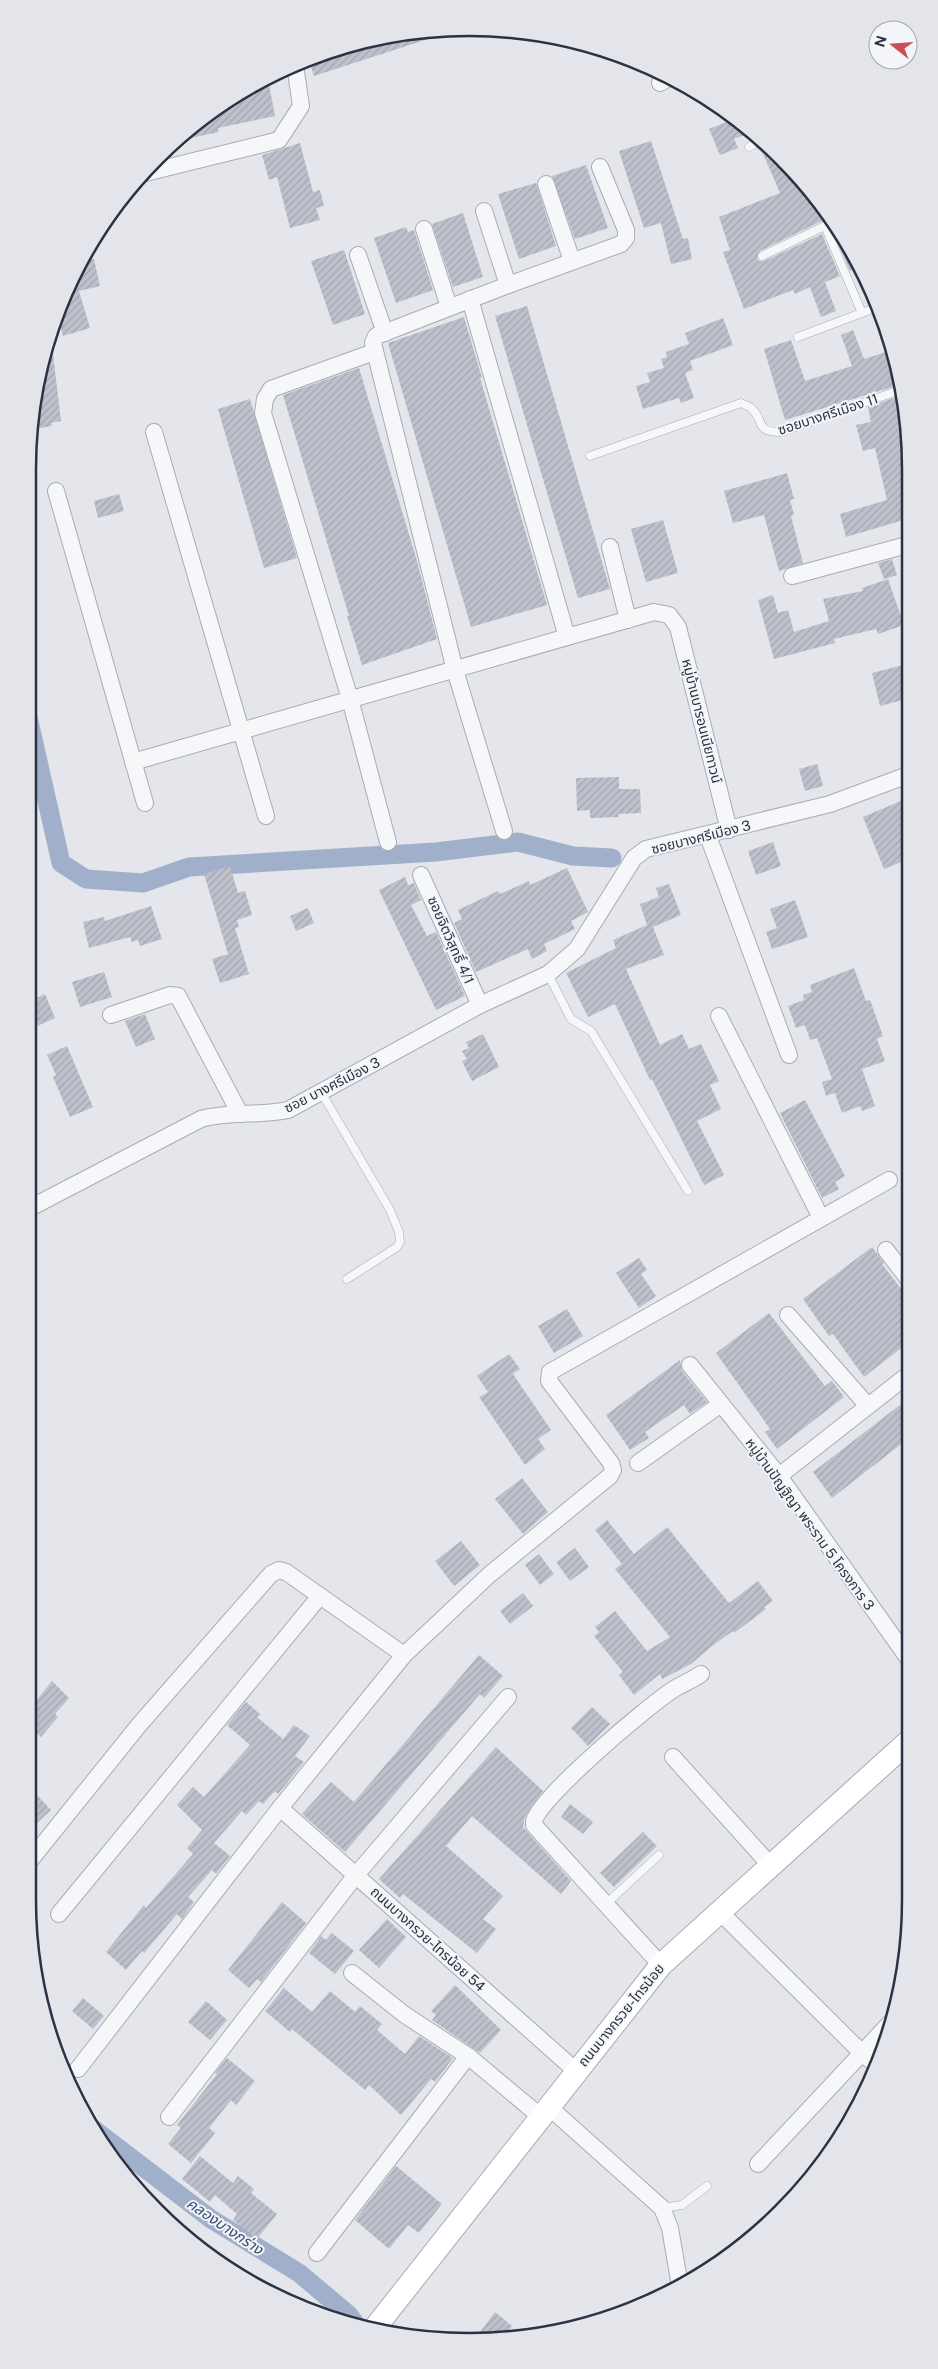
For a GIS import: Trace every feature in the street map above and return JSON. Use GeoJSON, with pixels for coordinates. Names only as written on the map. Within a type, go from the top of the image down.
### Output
{"type":"FeatureCollection","features":[{"type":"Feature","properties":{"kind":"main road","name":"ถนนบางกรวย-ไทรน้อย"},"geometry":{"type":"LineString","coordinates":[[379,2323],[661,1965],[902,1747]]}},
{"type":"Feature","properties":{"kind":"street"},"geometry":{"type":"LineString","coordinates":[[157,170],[279,140],[301,106],[296,72]]}},
{"type":"Feature","properties":{"kind":"street"},"geometry":{"type":"LineString","coordinates":[[504,831],[455,670],[373,343],[376,336],[508,284],[621,244],[626,238],[626,230],[600,167]]}},
{"type":"Feature","properties":{"kind":"street"},"geometry":{"type":"LineString","coordinates":[[546,184],[572,261]]}},
{"type":"Feature","properties":{"kind":"street"},"geometry":{"type":"LineString","coordinates":[[484,211],[508,284]]}},
{"type":"Feature","properties":{"kind":"street"},"geometry":{"type":"LineString","coordinates":[[424,229],[449,307]]}},
{"type":"Feature","properties":{"kind":"street"},"geometry":{"type":"LineString","coordinates":[[358,255],[385,333]]}},
{"type":"Feature","properties":{"kind":"street"},"geometry":{"type":"LineString","coordinates":[[470,299],[567,637]]}},
{"type":"Feature","properties":{"kind":"street"},"geometry":{"type":"LineString","coordinates":[[374,352],[271,389],[265,399],[263,413],[350,699],[388,842]]}},
{"type":"Feature","properties":{"kind":"street"},"geometry":{"type":"LineString","coordinates":[[154,432],[266,816]]}},
{"type":"Feature","properties":{"kind":"street"},"geometry":{"type":"LineString","coordinates":[[56,491],[145,803]]}},
{"type":"Feature","properties":{"kind":"street"},"geometry":{"type":"LineString","coordinates":[[792,576],[902,546]]}},
{"type":"Feature","properties":{"kind":"street"},"geometry":{"type":"LineString","coordinates":[[133,762],[628,620],[610,547]]}},
{"type":"Feature","properties":{"kind":"street","name":"หมู่บ้านบารอนเนียทาวน์"},"geometry":{"type":"LineString","coordinates":[[628,620],[654,612],[669,615],[678,627],[729,830]]}},
{"type":"Feature","properties":{"kind":"street","name":"ซอยบางศรีเมือง 3"},"geometry":{"type":"LineString","coordinates":[[548,974],[577,950],[634,858],[646,849],[708,836],[830,804],[902,777]]}},
{"type":"Feature","properties":{"kind":"street"},"geometry":{"type":"LineString","coordinates":[[708,836],[789,1055]]}},
{"type":"Feature","properties":{"kind":"street","name":"ซอยจิตวิสุทธิ์ 4/1"},"geometry":{"type":"LineString","coordinates":[[421,876],[480,1005]]}},
{"type":"Feature","properties":{"kind":"street","name":"ซอย บางศรีเมือง 3"},"geometry":{"type":"LineString","coordinates":[[36,1205],[201,1119],[215,1115],[266,1114],[288,1110],[480,1005],[548,974]]}},
{"type":"Feature","properties":{"kind":"street"},"geometry":{"type":"LineString","coordinates":[[111,1015],[170,995],[178,996],[240,1114]]}},
{"type":"Feature","properties":{"kind":"street"},"geometry":{"type":"LineString","coordinates":[[719,1016],[821,1218]]}},
{"type":"Feature","properties":{"kind":"street"},"geometry":{"type":"LineString","coordinates":[[78,2069],[280,1808],[404,1655],[490,1575],[610,1476],[614,1470],[611,1463],[549,1380],[550,1372],[889,1180]]}},
{"type":"Feature","properties":{"kind":"street"},"geometry":{"type":"LineString","coordinates":[[886,1250],[902,1271]]}},
{"type":"Feature","properties":{"kind":"street"},"geometry":{"type":"LineString","coordinates":[[788,1315],[868,1406]]}},
{"type":"Feature","properties":{"kind":"street","name":"หมู่บ้านปัญฐิญา พระราม 5 โครงการ 3"},"geometry":{"type":"LineString","coordinates":[[690,1365],[779,1476],[902,1650]]}},
{"type":"Feature","properties":{"kind":"street"},"geometry":{"type":"LineString","coordinates":[[779,1476],[902,1379]]}},
{"type":"Feature","properties":{"kind":"street"},"geometry":{"type":"LineString","coordinates":[[638,1463],[721,1404]]}},
{"type":"Feature","properties":{"kind":"street"},"geometry":{"type":"LineString","coordinates":[[36,1853],[139,1726],[271,1574],[279,1570],[286,1572],[404,1655]]}},
{"type":"Feature","properties":{"kind":"street"},"geometry":{"type":"LineString","coordinates":[[59,1914],[320,1596]]}},
{"type":"Feature","properties":{"kind":"street"},"geometry":{"type":"LineString","coordinates":[[661,1965],[534,1825],[535,1816],[569,1777],[654,1704],[674,1689],[701,1674]]}},
{"type":"Feature","properties":{"kind":"street"},"geometry":{"type":"LineString","coordinates":[[169,2117],[356,1875],[508,1697]]}},
{"type":"Feature","properties":{"kind":"street"},"geometry":{"type":"LineString","coordinates":[[673,1757],[770,1865]]}},
{"type":"Feature","properties":{"kind":"street","name":"ถนนบางกรวย-ไทรน้อย 54"},"geometry":{"type":"LineString","coordinates":[[280,1808],[576,2071]]}},
{"type":"Feature","properties":{"kind":"street"},"geometry":{"type":"LineString","coordinates":[[720,1912],[869,2059]]}},
{"type":"Feature","properties":{"kind":"street"},"geometry":{"type":"LineString","coordinates":[[352,1973],[405,2015],[468,2056],[545,2112],[662,2208],[670,2228],[679,2278]]}},
{"type":"Feature","properties":{"kind":"street"},"geometry":{"type":"LineString","coordinates":[[758,2164],[869,2059],[876,2047]]}},
{"type":"Feature","properties":{"kind":"street"},"geometry":{"type":"LineString","coordinates":[[317,2252],[468,2056]]}},
{"type":"Feature","properties":{"kind":"lane"},"geometry":{"type":"LineString","coordinates":[[749,147],[754,144]]}},
{"type":"Feature","properties":{"kind":"lane"},"geometry":{"type":"LineString","coordinates":[[762,256],[827,226]]}},
{"type":"Feature","properties":{"kind":"lane"},"geometry":{"type":"LineString","coordinates":[[830,231],[862,313]]}},
{"type":"Feature","properties":{"kind":"lane"},"geometry":{"type":"LineString","coordinates":[[798,337],[871,310]]}},
{"type":"Feature","properties":{"kind":"lane","name":"ซอยบางศรีเมือง 11"},"geometry":{"type":"LineString","coordinates":[[590,456],[741,403],[753,409],[761,426],[770,432],[781,432],[894,392]]}},
{"type":"Feature","properties":{"kind":"lane"},"geometry":{"type":"LineString","coordinates":[[548,974],[571,1019],[591,1031],[688,1191]]}},
{"type":"Feature","properties":{"kind":"lane"},"geometry":{"type":"LineString","coordinates":[[321,1092],[390,1210],[399,1232],[400,1242],[397,1248],[347,1279]]}},
{"type":"Feature","properties":{"kind":"lane"},"geometry":{"type":"LineString","coordinates":[[606,1904],[658,1855]]}},
{"type":"Feature","properties":{"kind":"lane"},"geometry":{"type":"LineString","coordinates":[[662,2208],[682,2204],[707,2186]]}},
{"type":"Feature","properties":{"kind":"building"},"geometry":{"type":"Polygon","coordinates":[[[428,38],[428,39],[314,76],[311,66],[330,59],[385,45],[428,38]]]}},
{"type":"Feature","properties":{"kind":"building"},"geometry":{"type":"Polygon","coordinates":[[[269,86],[275,116],[218,128],[219,132],[192,138],[229,109],[269,86]]]}},
{"type":"Feature","properties":{"kind":"building"},"geometry":{"type":"Polygon","coordinates":[[[727,122],[744,135],[734,139],[738,148],[720,155],[709,129],[727,122]]]}},
{"type":"Feature","properties":{"kind":"building"},"geometry":{"type":"Polygon","coordinates":[[[651,141],[683,239],[688,238],[692,259],[671,264],[661,223],[644,228],[619,151],[651,141]]]}},
{"type":"Feature","properties":{"kind":"building"},"geometry":{"type":"Polygon","coordinates":[[[300,143],[313,192],[320,190],[324,206],[316,208],[320,220],[290,228],[277,177],[269,180],[262,155],[300,143]]]}},
{"type":"Feature","properties":{"kind":"building"},"geometry":{"type":"Polygon","coordinates":[[[762,151],[794,184],[823,221],[760,251],[757,258],[759,261],[764,261],[822,234],[840,276],[825,282],[836,311],[821,317],[810,287],[795,294],[793,290],[744,309],[723,252],[730,250],[719,217],[780,193],[762,151]]]}},
{"type":"Feature","properties":{"kind":"building"},"geometry":{"type":"Polygon","coordinates":[[[586,165],[608,228],[575,239],[552,176],[586,165]]]}},
{"type":"Feature","properties":{"kind":"building"},"geometry":{"type":"Polygon","coordinates":[[[536,183],[556,246],[519,259],[498,194],[536,183]]]}},
{"type":"Feature","properties":{"kind":"building"},"geometry":{"type":"Polygon","coordinates":[[[463,213],[483,277],[453,287],[432,224],[463,213]]]}},
{"type":"Feature","properties":{"kind":"building"},"geometry":{"type":"Polygon","coordinates":[[[406,227],[408,232],[414,230],[433,290],[396,303],[374,238],[406,227]]]}},
{"type":"Feature","properties":{"kind":"building"},"geometry":{"type":"Polygon","coordinates":[[[839,244],[853,270],[850,271],[839,244]]]}},
{"type":"Feature","properties":{"kind":"building"},"geometry":{"type":"Polygon","coordinates":[[[344,250],[365,314],[333,325],[311,261],[344,250]]]}},
{"type":"Feature","properties":{"kind":"building"},"geometry":{"type":"Polygon","coordinates":[[[94,259],[100,286],[79,291],[90,328],[63,336],[60,326],[69,303],[90,260],[94,259]]]}},
{"type":"Feature","properties":{"kind":"building"},"geometry":{"type":"Polygon","coordinates":[[[527,306],[610,589],[578,598],[495,316],[527,306]]]}},
{"type":"Feature","properties":{"kind":"building"},"geometry":{"type":"Polygon","coordinates":[[[464,317],[482,378],[480,378],[547,605],[471,627],[388,343],[464,317]]]}},
{"type":"Feature","properties":{"kind":"building"},"geometry":{"type":"Polygon","coordinates":[[[723,318],[733,345],[690,361],[693,370],[685,373],[694,398],[681,403],[679,398],[643,409],[636,386],[650,382],[647,373],[664,368],[661,359],[667,357],[666,352],[689,344],[685,333],[723,318]]]}},
{"type":"Feature","properties":{"kind":"building"},"geometry":{"type":"Polygon","coordinates":[[[853,330],[864,359],[886,352],[893,387],[785,420],[764,349],[791,340],[805,381],[852,366],[841,335],[853,330]]]}},
{"type":"Feature","properties":{"kind":"building"},"geometry":{"type":"Polygon","coordinates":[[[53,351],[61,421],[51,423],[52,426],[38,428],[53,351]]]}},
{"type":"Feature","properties":{"kind":"building"},"geometry":{"type":"Polygon","coordinates":[[[359,368],[417,561],[437,639],[362,665],[283,395],[359,368]]]}},
{"type":"Feature","properties":{"kind":"building"},"geometry":{"type":"Polygon","coordinates":[[[895,397],[901,441],[902,520],[846,537],[840,514],[887,500],[875,448],[863,451],[856,425],[871,422],[868,407],[895,397]]]}},
{"type":"Feature","properties":{"kind":"building"},"geometry":{"type":"Polygon","coordinates":[[[250,399],[297,558],[264,568],[218,409],[250,399]]]}},
{"type":"Feature","properties":{"kind":"building"},"geometry":{"type":"Polygon","coordinates":[[[787,473],[794,499],[790,500],[794,515],[791,516],[803,563],[779,571],[764,515],[733,523],[724,491],[787,473]]]}},
{"type":"Feature","properties":{"kind":"building"},"geometry":{"type":"Polygon","coordinates":[[[119,494],[124,511],[98,518],[94,501],[119,494]]]}},
{"type":"Feature","properties":{"kind":"building"},"geometry":{"type":"Polygon","coordinates":[[[663,520],[678,573],[646,582],[631,529],[663,520]]]}},
{"type":"Feature","properties":{"kind":"building"},"geometry":{"type":"Polygon","coordinates":[[[892,559],[897,575],[884,579],[878,563],[892,559]]]}},
{"type":"Feature","properties":{"kind":"building"},"geometry":{"type":"Polygon","coordinates":[[[888,579],[902,619],[902,626],[878,634],[876,629],[834,639],[835,643],[774,659],[758,600],[773,595],[778,613],[788,610],[794,632],[829,621],[823,599],[863,591],[862,588],[888,579]]]}},
{"type":"Feature","properties":{"kind":"building"},"geometry":{"type":"Polygon","coordinates":[[[902,665],[902,700],[880,706],[872,673],[902,665]]]}},
{"type":"Feature","properties":{"kind":"building"},"geometry":{"type":"Polygon","coordinates":[[[817,764],[823,786],[805,791],[799,769],[817,764]]]}},
{"type":"Feature","properties":{"kind":"building"},"geometry":{"type":"Polygon","coordinates":[[[619,777],[619,789],[640,789],[641,813],[618,814],[619,817],[590,818],[590,810],[577,811],[576,778],[619,777]]]}},
{"type":"Feature","properties":{"kind":"building"},"geometry":{"type":"Polygon","coordinates":[[[902,801],[902,862],[884,869],[863,817],[902,801]]]}},
{"type":"Feature","properties":{"kind":"building"},"geometry":{"type":"Polygon","coordinates":[[[773,842],[781,866],[756,875],[748,851],[773,842]]]}},
{"type":"Feature","properties":{"kind":"building"},"geometry":{"type":"Polygon","coordinates":[[[230,866],[238,893],[245,891],[252,915],[237,920],[239,927],[235,928],[249,974],[220,983],[212,959],[228,954],[204,874],[230,866]]]}},
{"type":"Feature","properties":{"kind":"building"},"geometry":{"type":"Polygon","coordinates":[[[567,868],[588,912],[571,921],[575,929],[544,944],[547,951],[532,959],[528,949],[476,972],[454,923],[462,919],[458,910],[498,891],[500,894],[529,881],[530,885],[567,868]]]}},
{"type":"Feature","properties":{"kind":"building"},"geometry":{"type":"Polygon","coordinates":[[[405,877],[408,885],[414,883],[421,900],[411,905],[427,936],[436,932],[465,996],[436,1010],[379,890],[405,877]]]}},
{"type":"Feature","properties":{"kind":"building"},"geometry":{"type":"Polygon","coordinates":[[[669,884],[681,915],[653,927],[664,955],[626,969],[660,1045],[682,1034],[689,1049],[701,1044],[719,1081],[710,1085],[721,1109],[697,1121],[724,1175],[704,1185],[652,1079],[650,1080],[615,1004],[588,1017],[566,973],[616,948],[613,940],[647,925],[640,904],[659,897],[656,888],[669,884]]]}},
{"type":"Feature","properties":{"kind":"building"},"geometry":{"type":"Polygon","coordinates":[[[795,900],[808,937],[772,949],[766,932],[777,928],[770,909],[795,900]]]}},
{"type":"Feature","properties":{"kind":"building"},"geometry":{"type":"Polygon","coordinates":[[[151,906],[162,939],[140,946],[138,940],[132,942],[130,937],[89,948],[83,922],[104,917],[105,921],[151,906]]]}},
{"type":"Feature","properties":{"kind":"building"},"geometry":{"type":"Polygon","coordinates":[[[308,908],[314,923],[296,931],[290,916],[308,908]]]}},
{"type":"Feature","properties":{"kind":"building"},"geometry":{"type":"Polygon","coordinates":[[[854,968],[866,1001],[870,1000],[883,1036],[877,1039],[885,1061],[862,1069],[875,1106],[862,1111],[860,1106],[842,1113],[835,1093],[826,1096],[822,1082],[832,1079],[817,1038],[810,1040],[805,1025],[796,1028],[788,1006],[804,1000],[803,995],[812,992],[810,985],[854,968]]]}},
{"type":"Feature","properties":{"kind":"building"},"geometry":{"type":"Polygon","coordinates":[[[104,972],[112,997],[80,1007],[72,982],[104,972]]]}},
{"type":"Feature","properties":{"kind":"building"},"geometry":{"type":"Polygon","coordinates":[[[45,994],[55,1018],[36,1026],[36,998],[45,994]]]}},
{"type":"Feature","properties":{"kind":"building"},"geometry":{"type":"Polygon","coordinates":[[[145,1014],[155,1039],[136,1047],[125,1021],[145,1014]]]}},
{"type":"Feature","properties":{"kind":"building"},"geometry":{"type":"Polygon","coordinates":[[[483,1034],[499,1067],[472,1081],[462,1061],[467,1059],[462,1051],[469,1048],[466,1042],[483,1034]]]}},
{"type":"Feature","properties":{"kind":"building"},"geometry":{"type":"Polygon","coordinates":[[[67,1046],[93,1107],[70,1117],[53,1077],[56,1075],[47,1055],[67,1046]]]}},
{"type":"Feature","properties":{"kind":"building"},"geometry":{"type":"Polygon","coordinates":[[[805,1100],[845,1176],[835,1182],[839,1189],[822,1198],[780,1113],[805,1100]]]}},
{"type":"Feature","properties":{"kind":"building"},"geometry":{"type":"Polygon","coordinates":[[[872,1247],[884,1263],[882,1264],[902,1290],[902,1347],[864,1377],[833,1334],[829,1336],[803,1299],[872,1247]]]}},
{"type":"Feature","properties":{"kind":"building"},"geometry":{"type":"Polygon","coordinates":[[[639,1258],[647,1270],[641,1274],[656,1296],[639,1308],[616,1273],[639,1258]]]}},
{"type":"Feature","properties":{"kind":"building"},"geometry":{"type":"Polygon","coordinates":[[[567,1309],[583,1336],[554,1353],[538,1326],[567,1309]]]}},
{"type":"Feature","properties":{"kind":"building"},"geometry":{"type":"Polygon","coordinates":[[[769,1313],[825,1386],[832,1381],[844,1397],[777,1449],[765,1432],[770,1429],[716,1353],[769,1313]]]}},
{"type":"Feature","properties":{"kind":"building"},"geometry":{"type":"Polygon","coordinates":[[[509,1354],[520,1369],[513,1374],[551,1430],[538,1439],[545,1449],[525,1465],[479,1397],[488,1392],[477,1376],[509,1354]]]}},
{"type":"Feature","properties":{"kind":"building"},"geometry":{"type":"Polygon","coordinates":[[[680,1360],[682,1371],[707,1402],[690,1414],[684,1405],[645,1432],[649,1438],[630,1450],[606,1415],[680,1360]]]}},
{"type":"Feature","properties":{"kind":"building"},"geometry":{"type":"Polygon","coordinates":[[[902,1403],[902,1443],[832,1498],[813,1472],[902,1403]]]}},
{"type":"Feature","properties":{"kind":"building"},"geometry":{"type":"Polygon","coordinates":[[[522,1478],[548,1512],[523,1534],[495,1499],[522,1478]]]}},
{"type":"Feature","properties":{"kind":"building"},"geometry":{"type":"Polygon","coordinates":[[[607,1520],[634,1554],[667,1527],[729,1603],[758,1581],[773,1601],[764,1607],[766,1609],[734,1633],[733,1631],[712,1646],[691,1664],[662,1679],[660,1674],[634,1695],[619,1675],[623,1672],[594,1636],[599,1632],[595,1627],[615,1611],[647,1651],[670,1637],[615,1569],[622,1564],[595,1530],[607,1520]]]}},
{"type":"Feature","properties":{"kind":"building"},"geometry":{"type":"Polygon","coordinates":[[[461,1541],[480,1565],[454,1586],[435,1561],[461,1541]]]}},
{"type":"Feature","properties":{"kind":"building"},"geometry":{"type":"Polygon","coordinates":[[[575,1548],[589,1567],[570,1581],[556,1562],[575,1548]]]}},
{"type":"Feature","properties":{"kind":"building"},"geometry":{"type":"Polygon","coordinates":[[[539,1554],[554,1574],[540,1585],[525,1565],[539,1554]]]}},
{"type":"Feature","properties":{"kind":"building"},"geometry":{"type":"Polygon","coordinates":[[[523,1593],[533,1606],[510,1624],[500,1611],[523,1593]]]}},
{"type":"Feature","properties":{"kind":"building"},"geometry":{"type":"Polygon","coordinates":[[[479,1655],[503,1676],[484,1698],[480,1694],[345,1852],[302,1814],[331,1782],[354,1802],[479,1655]]]}},
{"type":"Feature","properties":{"kind":"building"},"geometry":{"type":"Polygon","coordinates":[[[52,1681],[69,1698],[55,1714],[58,1717],[41,1737],[36,1732],[36,1701],[52,1681]]]}},
{"type":"Feature","properties":{"kind":"building"},"geometry":{"type":"Polygon","coordinates":[[[246,1702],[260,1714],[257,1717],[283,1739],[294,1725],[310,1736],[295,1756],[304,1762],[278,1794],[275,1791],[263,1804],[259,1801],[246,1815],[242,1811],[214,1843],[230,1856],[216,1874],[212,1870],[188,1897],[194,1902],[182,1919],[177,1914],[144,1953],[142,1951],[126,1970],[106,1952],[144,1905],[146,1908],[193,1854],[187,1848],[202,1830],[177,1805],[193,1787],[204,1797],[250,1745],[227,1725],[246,1702]]]}},
{"type":"Feature","properties":{"kind":"building"},"geometry":{"type":"Polygon","coordinates":[[[592,1707],[610,1724],[588,1746],[571,1728],[592,1707]]]}},
{"type":"Feature","properties":{"kind":"building"},"geometry":{"type":"Polygon","coordinates":[[[496,1747],[543,1791],[525,1816],[523,1827],[571,1881],[561,1894],[472,1816],[446,1846],[503,1896],[483,1919],[496,1929],[477,1953],[403,1894],[400,1898],[379,1879],[496,1747]]]}},
{"type":"Feature","properties":{"kind":"building"},"geometry":{"type":"Polygon","coordinates":[[[36,1794],[51,1810],[36,1824],[36,1794]]]}},
{"type":"Feature","properties":{"kind":"building"},"geometry":{"type":"Polygon","coordinates":[[[570,1804],[593,1822],[583,1834],[561,1817],[570,1804]]]}},
{"type":"Feature","properties":{"kind":"building"},"geometry":{"type":"Polygon","coordinates":[[[643,1832],[657,1846],[614,1887],[600,1873],[643,1832]]]}},
{"type":"Feature","properties":{"kind":"building"},"geometry":{"type":"Polygon","coordinates":[[[282,1902],[306,1923],[261,1982],[257,1979],[249,1988],[228,1970],[282,1902]]]}},
{"type":"Feature","properties":{"kind":"building"},"geometry":{"type":"Polygon","coordinates":[[[387,1919],[406,1937],[379,1968],[359,1950],[387,1919]]]}},
{"type":"Feature","properties":{"kind":"building"},"geometry":{"type":"Polygon","coordinates":[[[332,1933],[354,1951],[335,1974],[309,1953],[321,1936],[326,1940],[332,1933]]]}},
{"type":"Feature","properties":{"kind":"building"},"geometry":{"type":"Polygon","coordinates":[[[455,1985],[501,2030],[480,2053],[432,2020],[436,2015],[431,2011],[455,1985]]]}},
{"type":"Feature","properties":{"kind":"building"},"geometry":{"type":"Polygon","coordinates":[[[284,1988],[312,2012],[330,1991],[355,2012],[360,2006],[382,2024],[377,2030],[405,2054],[419,2036],[453,2058],[435,2082],[431,2079],[401,2115],[369,2085],[365,2090],[292,2029],[290,2032],[265,2011],[284,1988]]]}},
{"type":"Feature","properties":{"kind":"building"},"geometry":{"type":"Polygon","coordinates":[[[83,1998],[104,2016],[93,2029],[72,2011],[83,1998]]]}},
{"type":"Feature","properties":{"kind":"building"},"geometry":{"type":"Polygon","coordinates":[[[206,2001],[227,2020],[210,2040],[188,2022],[206,2001]]]}},
{"type":"Feature","properties":{"kind":"building"},"geometry":{"type":"Polygon","coordinates":[[[227,2058],[255,2081],[236,2105],[231,2100],[209,2128],[215,2133],[191,2163],[168,2144],[181,2128],[177,2125],[217,2074],[215,2073],[227,2058]]]}},
{"type":"Feature","properties":{"kind":"building"},"geometry":{"type":"Polygon","coordinates":[[[200,2156],[233,2183],[238,2176],[254,2189],[251,2193],[277,2214],[257,2239],[233,2220],[237,2214],[215,2195],[210,2202],[182,2179],[200,2156]]]}},
{"type":"Feature","properties":{"kind":"building"},"geometry":{"type":"Polygon","coordinates":[[[396,2166],[442,2204],[419,2233],[408,2225],[389,2249],[355,2220],[396,2166]]]}},
{"type":"Feature","properties":{"kind":"building"},"geometry":{"type":"Polygon","coordinates":[[[495,2312],[512,2326],[509,2331],[480,2333],[495,2312]]]}},
{"type":"Feature","properties":{"kind":"waterway"},"geometry":{"type":"LineString","coordinates":[[36,752],[61,863],[86,879],[143,883],[189,867],[436,852],[518,842],[573,856],[612,858]]}},
{"type":"Feature","properties":{"kind":"waterway","name":"คลองบางกร่าง"},"geometry":{"type":"LineString","coordinates":[[111,2142],[211,2219],[299,2273],[350,2316]]}}]}
